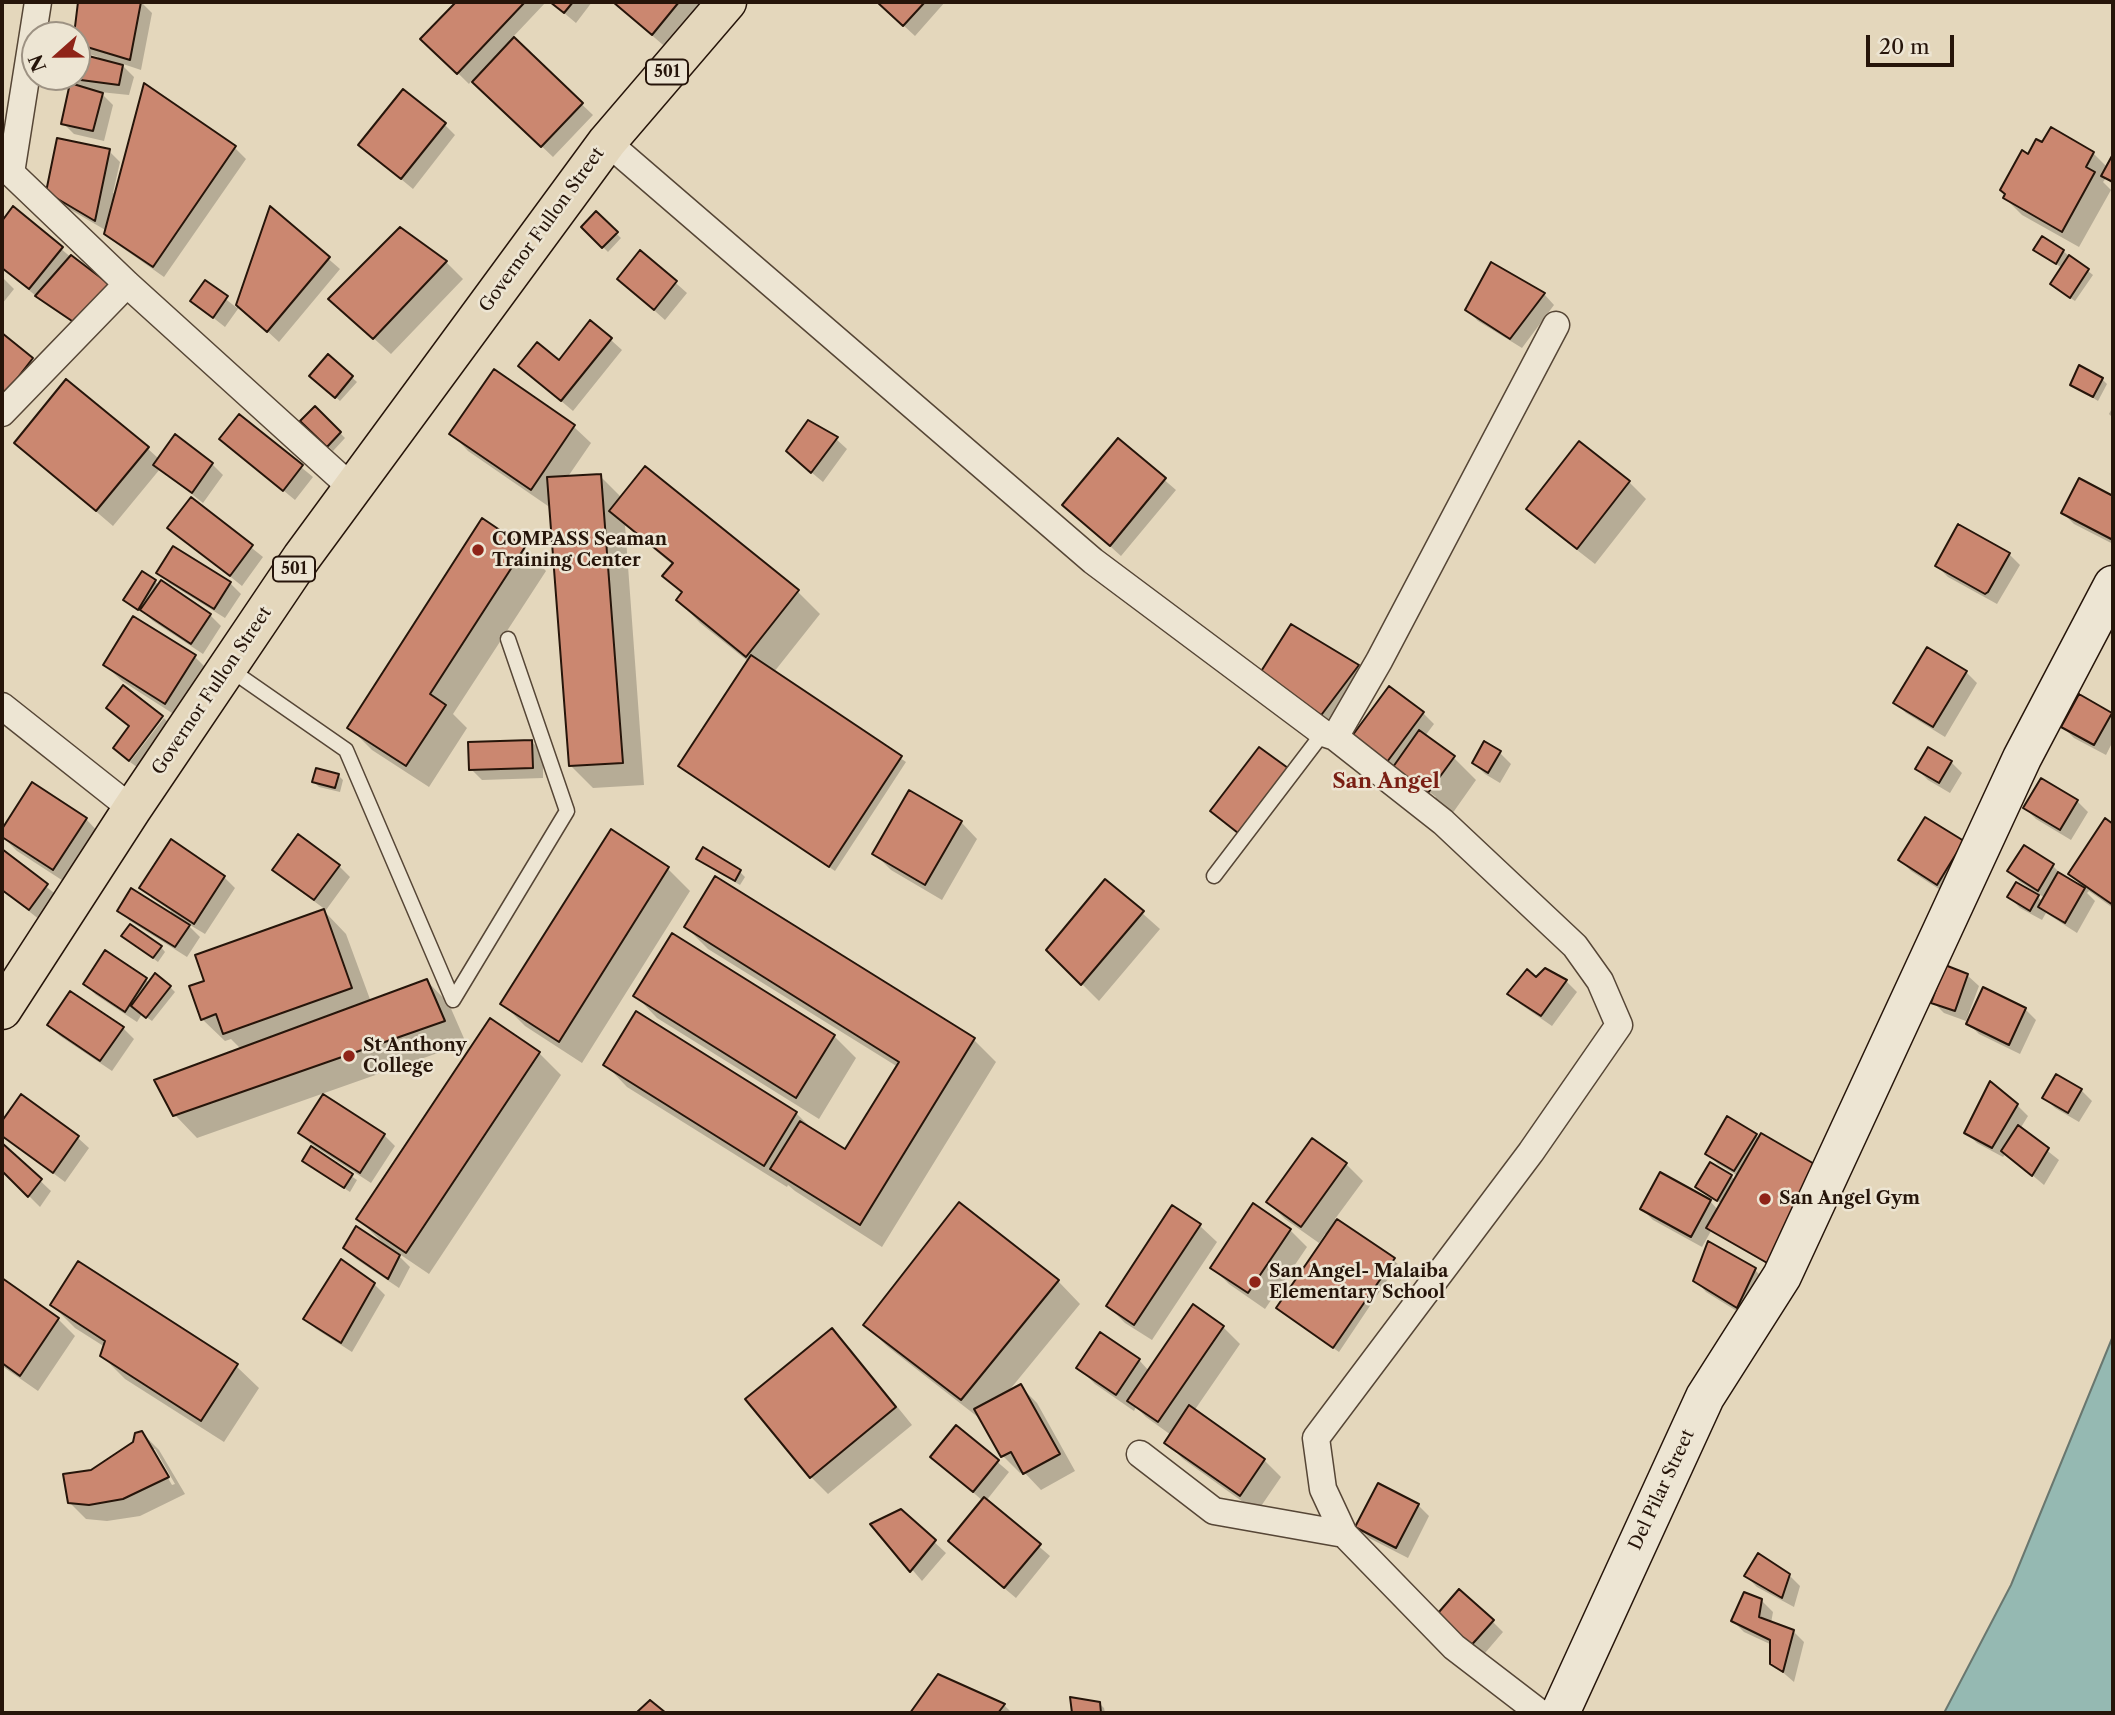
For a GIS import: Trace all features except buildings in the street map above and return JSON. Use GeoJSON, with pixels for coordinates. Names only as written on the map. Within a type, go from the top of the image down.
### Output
{"type":"FeatureCollection","features":[{"type":"Feature","properties":{"kind":"main road","name":"501"},"geometry":{"type":"LineString","coordinates":[[607,142],[727,2]]}},
{"type":"Feature","properties":{"kind":"main road","name":"Governor Fullon Street"},"geometry":{"type":"LineString","coordinates":[[2,1010],[132,809],[302,557],[607,142]]}},
{"type":"Feature","properties":{"kind":"street"},"geometry":{"type":"LineString","coordinates":[[38,2],[11,173],[127,284],[352,488]]}},
{"type":"Feature","properties":{"kind":"street"},"geometry":{"type":"LineString","coordinates":[[607,142],[1093,561],[1443,821],[1575,946],[1600,982],[1619,1025],[1531,1152],[1316,1438],[1323,1489],[1344,1534],[1454,1647],[1540,1713]]}},
{"type":"Feature","properties":{"kind":"street"},"geometry":{"type":"LineString","coordinates":[[2,413],[127,284]]}},
{"type":"Feature","properties":{"kind":"street"},"geometry":{"type":"LineString","coordinates":[[1329,735],[1379,660],[1556,326]]}},
{"type":"Feature","properties":{"kind":"street","name":"Del Pilar Street"},"geometry":{"type":"LineString","coordinates":[[1560,1713],[1705,1397],[1782,1276],[2022,758],[2113,584]]}},
{"type":"Feature","properties":{"kind":"street"},"geometry":{"type":"LineString","coordinates":[[2,706],[132,809]]}},
{"type":"Feature","properties":{"kind":"street"},"geometry":{"type":"LineString","coordinates":[[1140,1454],[1214,1511],[1344,1534]]}},
{"type":"Feature","properties":{"kind":"lane"},"geometry":{"type":"LineString","coordinates":[[228,668],[346,750],[453,999],[567,811],[508,639]]}},
{"type":"Feature","properties":{"kind":"lane"},"geometry":{"type":"LineString","coordinates":[[1214,876],[1329,735]]}},
{"type":"Feature","properties":{"kind":"water"},"geometry":{"type":"Polygon","coordinates":[[[2113,1336],[2113,1713],[1944,1713],[2011,1585],[2113,1336]]]}},
{"type":"Feature","properties":{"kind":"place","name":"COMPASS Seaman Training Center"},"geometry":{"type":"Point","coordinates":[478,550]}},
{"type":"Feature","properties":{"kind":"place","name":"St Anthony College"},"geometry":{"type":"Point","coordinates":[349,1056]}},
{"type":"Feature","properties":{"kind":"place","name":"San Angel Gym"},"geometry":{"type":"Point","coordinates":[1765,1199]}},
{"type":"Feature","properties":{"kind":"place","name":"San Angel- Malaiba Elementary School"},"geometry":{"type":"Point","coordinates":[1255,1282]}},
{"type":"Feature","properties":{"kind":"district","name":"San Angel"},"geometry":{"type":"Point","coordinates":[1386,782]}}]}
